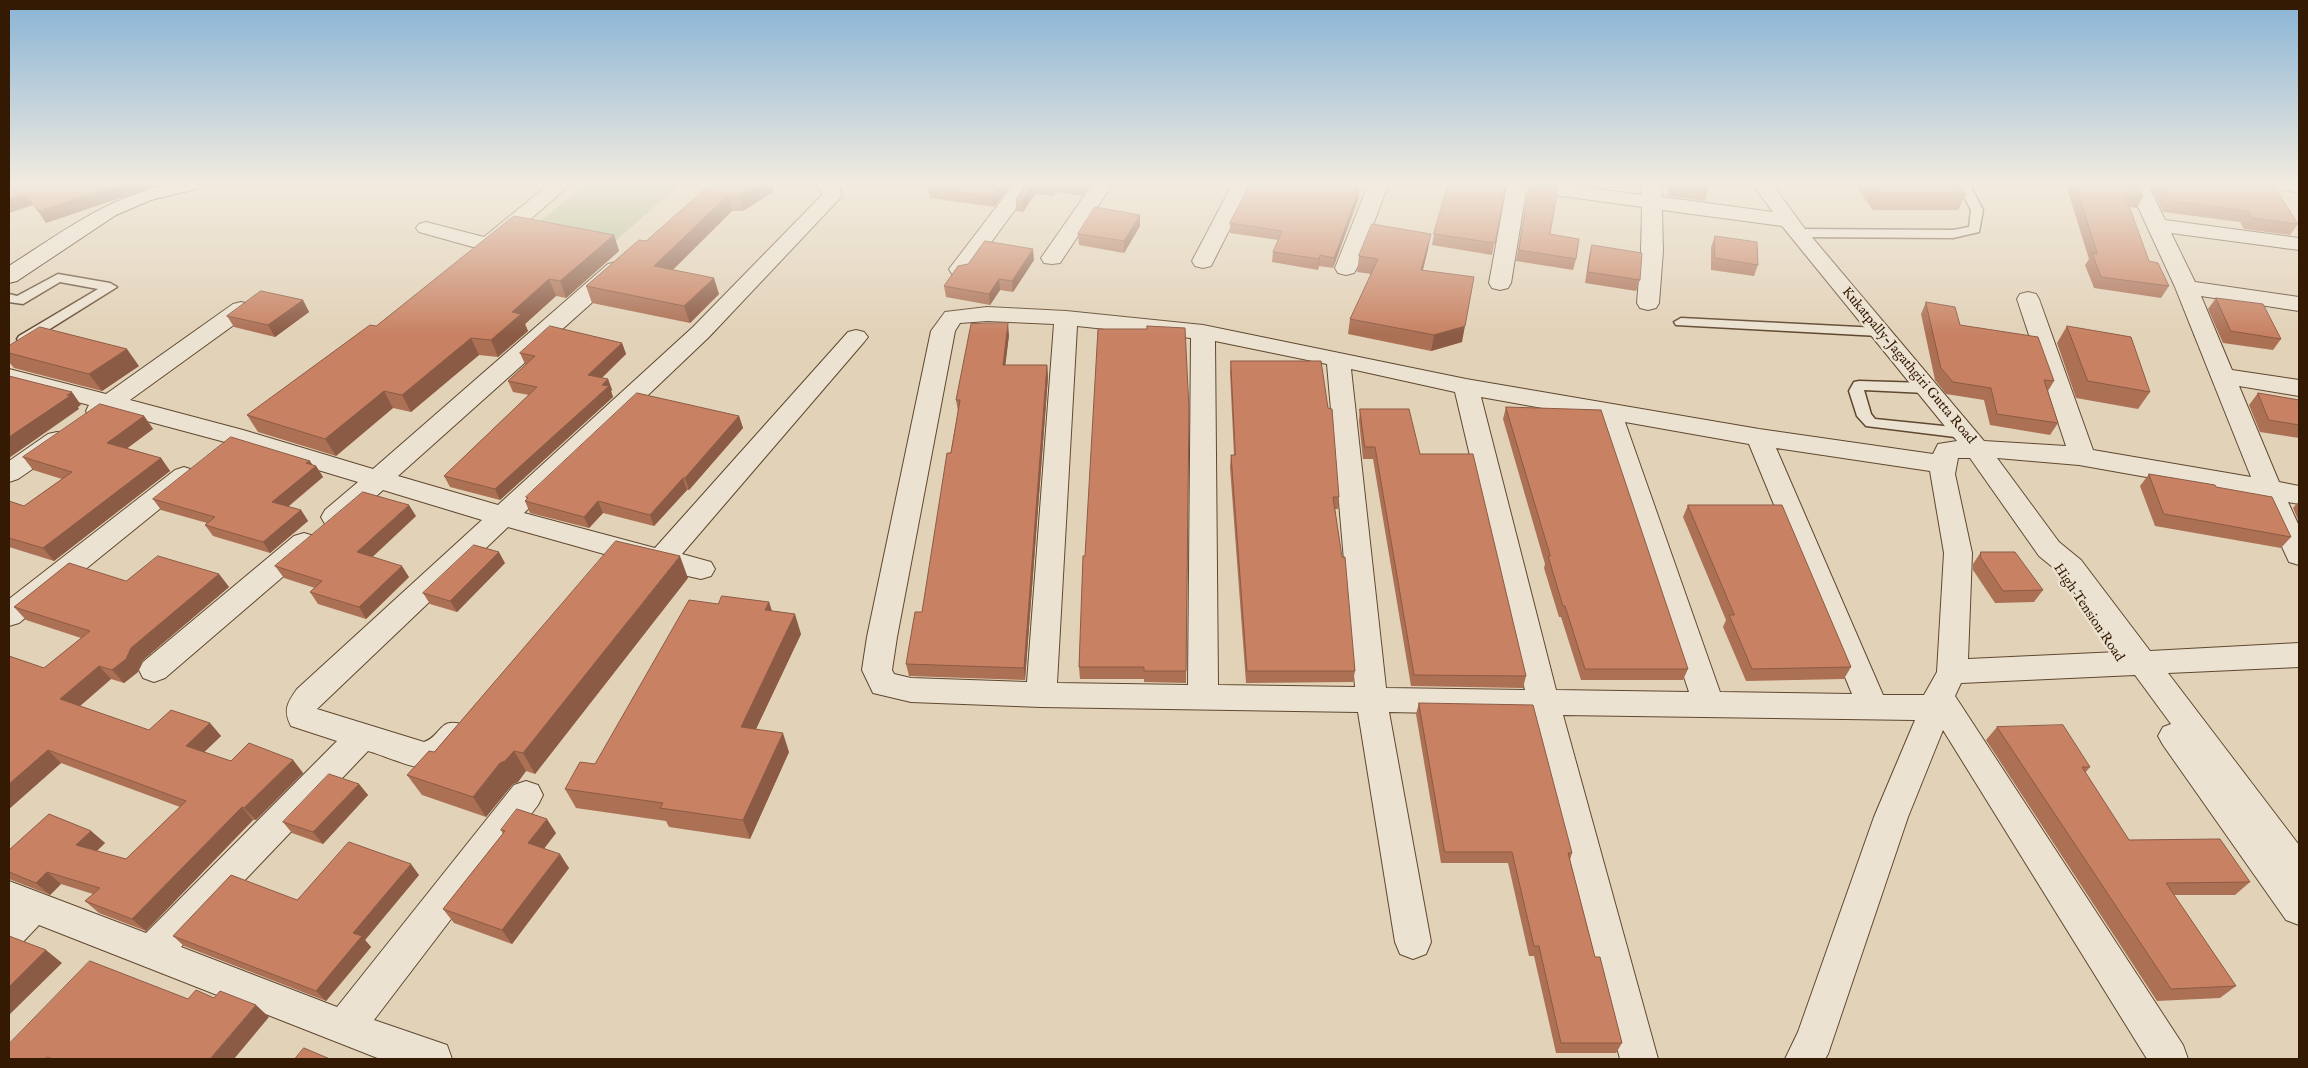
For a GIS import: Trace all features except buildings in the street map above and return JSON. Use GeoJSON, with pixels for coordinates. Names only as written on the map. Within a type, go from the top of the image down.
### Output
{"type":"FeatureCollection","features":[{"type":"Feature","properties":{"kind":"street"},"geometry":{"type":"LineString","coordinates":[[9,276],[72,235]]}},
{"type":"Feature","properties":{"kind":"street"},"geometry":{"type":"LineString","coordinates":[[453,235],[488,244]]}},
{"type":"Feature","properties":{"kind":"street"},"geometry":{"type":"LineString","coordinates":[[464,262],[499,235]]}},
{"type":"Feature","properties":{"kind":"street"},"geometry":{"type":"LineString","coordinates":[[474,712],[438,751],[424,755],[302,717],[301,708],[308,698],[701,332],[797,235]]}},
{"type":"Feature","properties":{"kind":"street"},"geometry":{"type":"LineString","coordinates":[[960,269],[986,235]]}},
{"type":"Feature","properties":{"kind":"street"},"geometry":{"type":"LineString","coordinates":[[1052,258],[1068,235]]}},
{"type":"Feature","properties":{"kind":"street"},"geometry":{"type":"LineString","coordinates":[[1203,261],[1216,235]]}},
{"type":"Feature","properties":{"kind":"street"},"geometry":{"type":"LineString","coordinates":[[1346,268],[1359,235]]}},
{"type":"Feature","properties":{"kind":"street"},"geometry":{"type":"LineString","coordinates":[[1500,283],[1508,235]]}},
{"type":"Feature","properties":{"kind":"street"},"geometry":{"type":"LineString","coordinates":[[1648,303],[1652,235]]}},
{"type":"Feature","properties":{"kind":"street","name":"Kukatpally-Jagathgiri Gutta Road"},"geometry":{"type":"LineString","coordinates":[[1800,235],[1970,440],[2049,549]]}},
{"type":"Feature","properties":{"kind":"street"},"geometry":{"type":"LineString","coordinates":[[2161,235],[2186,287],[2269,490],[2299,555]]}},
{"type":"Feature","properties":{"kind":"street"},"geometry":{"type":"LineString","coordinates":[[2230,235],[2299,244]]}},
{"type":"Feature","properties":{"kind":"street"},"geometry":{"type":"LineString","coordinates":[[154,670],[378,480],[631,255]]}},
{"type":"Feature","properties":{"kind":"street"},"geometry":{"type":"LineString","coordinates":[[2186,287],[2299,304]]}},
{"type":"Feature","properties":{"kind":"street"},"geometry":{"type":"LineString","coordinates":[[2028,298],[2082,457]]}},
{"type":"Feature","properties":{"kind":"street"},"geometry":{"type":"LineString","coordinates":[[9,473],[241,309]]}},
{"type":"Feature","properties":{"kind":"street"},"geometry":{"type":"LineString","coordinates":[[1944,464],[1760,437],[1466,387],[1338,358],[1203,332],[1066,318],[987,314],[953,317],[943,331],[877,670],[884,684],[911,690],[1041,695],[1372,702],[1873,707],[1941,692],[2132,664],[2299,655]]}},
{"type":"Feature","properties":{"kind":"street"},"geometry":{"type":"LineString","coordinates":[[1041,695],[1066,318]]}},
{"type":"Feature","properties":{"kind":"street"},"geometry":{"type":"LineString","coordinates":[[1203,332],[1203,698]]}},
{"type":"Feature","properties":{"kind":"street"},"geometry":{"type":"LineString","coordinates":[[661,560],[856,337]]}},
{"type":"Feature","properties":{"kind":"street"},"geometry":{"type":"LineString","coordinates":[[1338,358],[1372,702],[1414,942]]}},
{"type":"Feature","properties":{"kind":"street"},"geometry":{"type":"LineString","coordinates":[[9,376],[108,404],[234,436],[502,516],[661,560],[701,569]]}},
{"type":"Feature","properties":{"kind":"street"},"geometry":{"type":"LineString","coordinates":[[2222,376],[2299,388]]}},
{"type":"Feature","properties":{"kind":"street"},"geometry":{"type":"LineString","coordinates":[[1466,387],[1544,703],[1639,1059]]}},
{"type":"Feature","properties":{"kind":"street"},"geometry":{"type":"LineString","coordinates":[[1609,412],[1709,705]]}},
{"type":"Feature","properties":{"kind":"street"},"geometry":{"type":"LineString","coordinates":[[9,615],[256,420]]}},
{"type":"Feature","properties":{"kind":"street"},"geometry":{"type":"LineString","coordinates":[[1760,437],[1873,707]]}},
{"type":"Feature","properties":{"kind":"street"},"geometry":{"type":"LineString","coordinates":[[1804,1059],[1814,1041],[1892,817],[1941,692],[1958,553],[1942,474],[1947,450],[1970,440],[2082,457],[2299,495]]}},
{"type":"Feature","properties":{"kind":"street"},"geometry":{"type":"LineString","coordinates":[[599,570],[619,547]]}},
{"type":"Feature","properties":{"kind":"street","name":"High Tension Road"},"geometry":{"type":"LineString","coordinates":[[2049,549],[2054,568],[2299,872]]}},
{"type":"Feature","properties":{"kind":"street","name":"High Tension Road"},"geometry":{"type":"LineString","coordinates":[[2132,664],[2299,909]]}},
{"type":"Feature","properties":{"kind":"street"},"geometry":{"type":"LineString","coordinates":[[1941,692],[2169,1059]]}},
{"type":"Feature","properties":{"kind":"street"},"geometry":{"type":"LineString","coordinates":[[153,951],[362,736]]}},
{"type":"Feature","properties":{"kind":"street"},"geometry":{"type":"LineString","coordinates":[[344,1028],[526,794]]}},
{"type":"Feature","properties":{"kind":"street"},"geometry":{"type":"LineString","coordinates":[[17,911],[153,951],[344,1028],[433,1059]]}},
{"type":"Feature","properties":{"kind":"lane"},"geometry":{"type":"LineString","coordinates":[[9,298],[18,301],[58,278],[110,288],[21,341]]}},
{"type":"Feature","properties":{"kind":"lane"},"geometry":{"type":"LineString","coordinates":[[1681,322],[1880,332]]}},
{"type":"Feature","properties":{"kind":"lane"},"geometry":{"type":"LineString","coordinates":[[1926,388],[1859,385],[1856,391],[1864,416],[1871,423],[1970,440]]}},
{"type":"Feature","properties":{"kind":"green space"},"geometry":{"type":"Polygon","coordinates":[[[566,235],[622,235],[612,244],[566,235]]]}}]}
